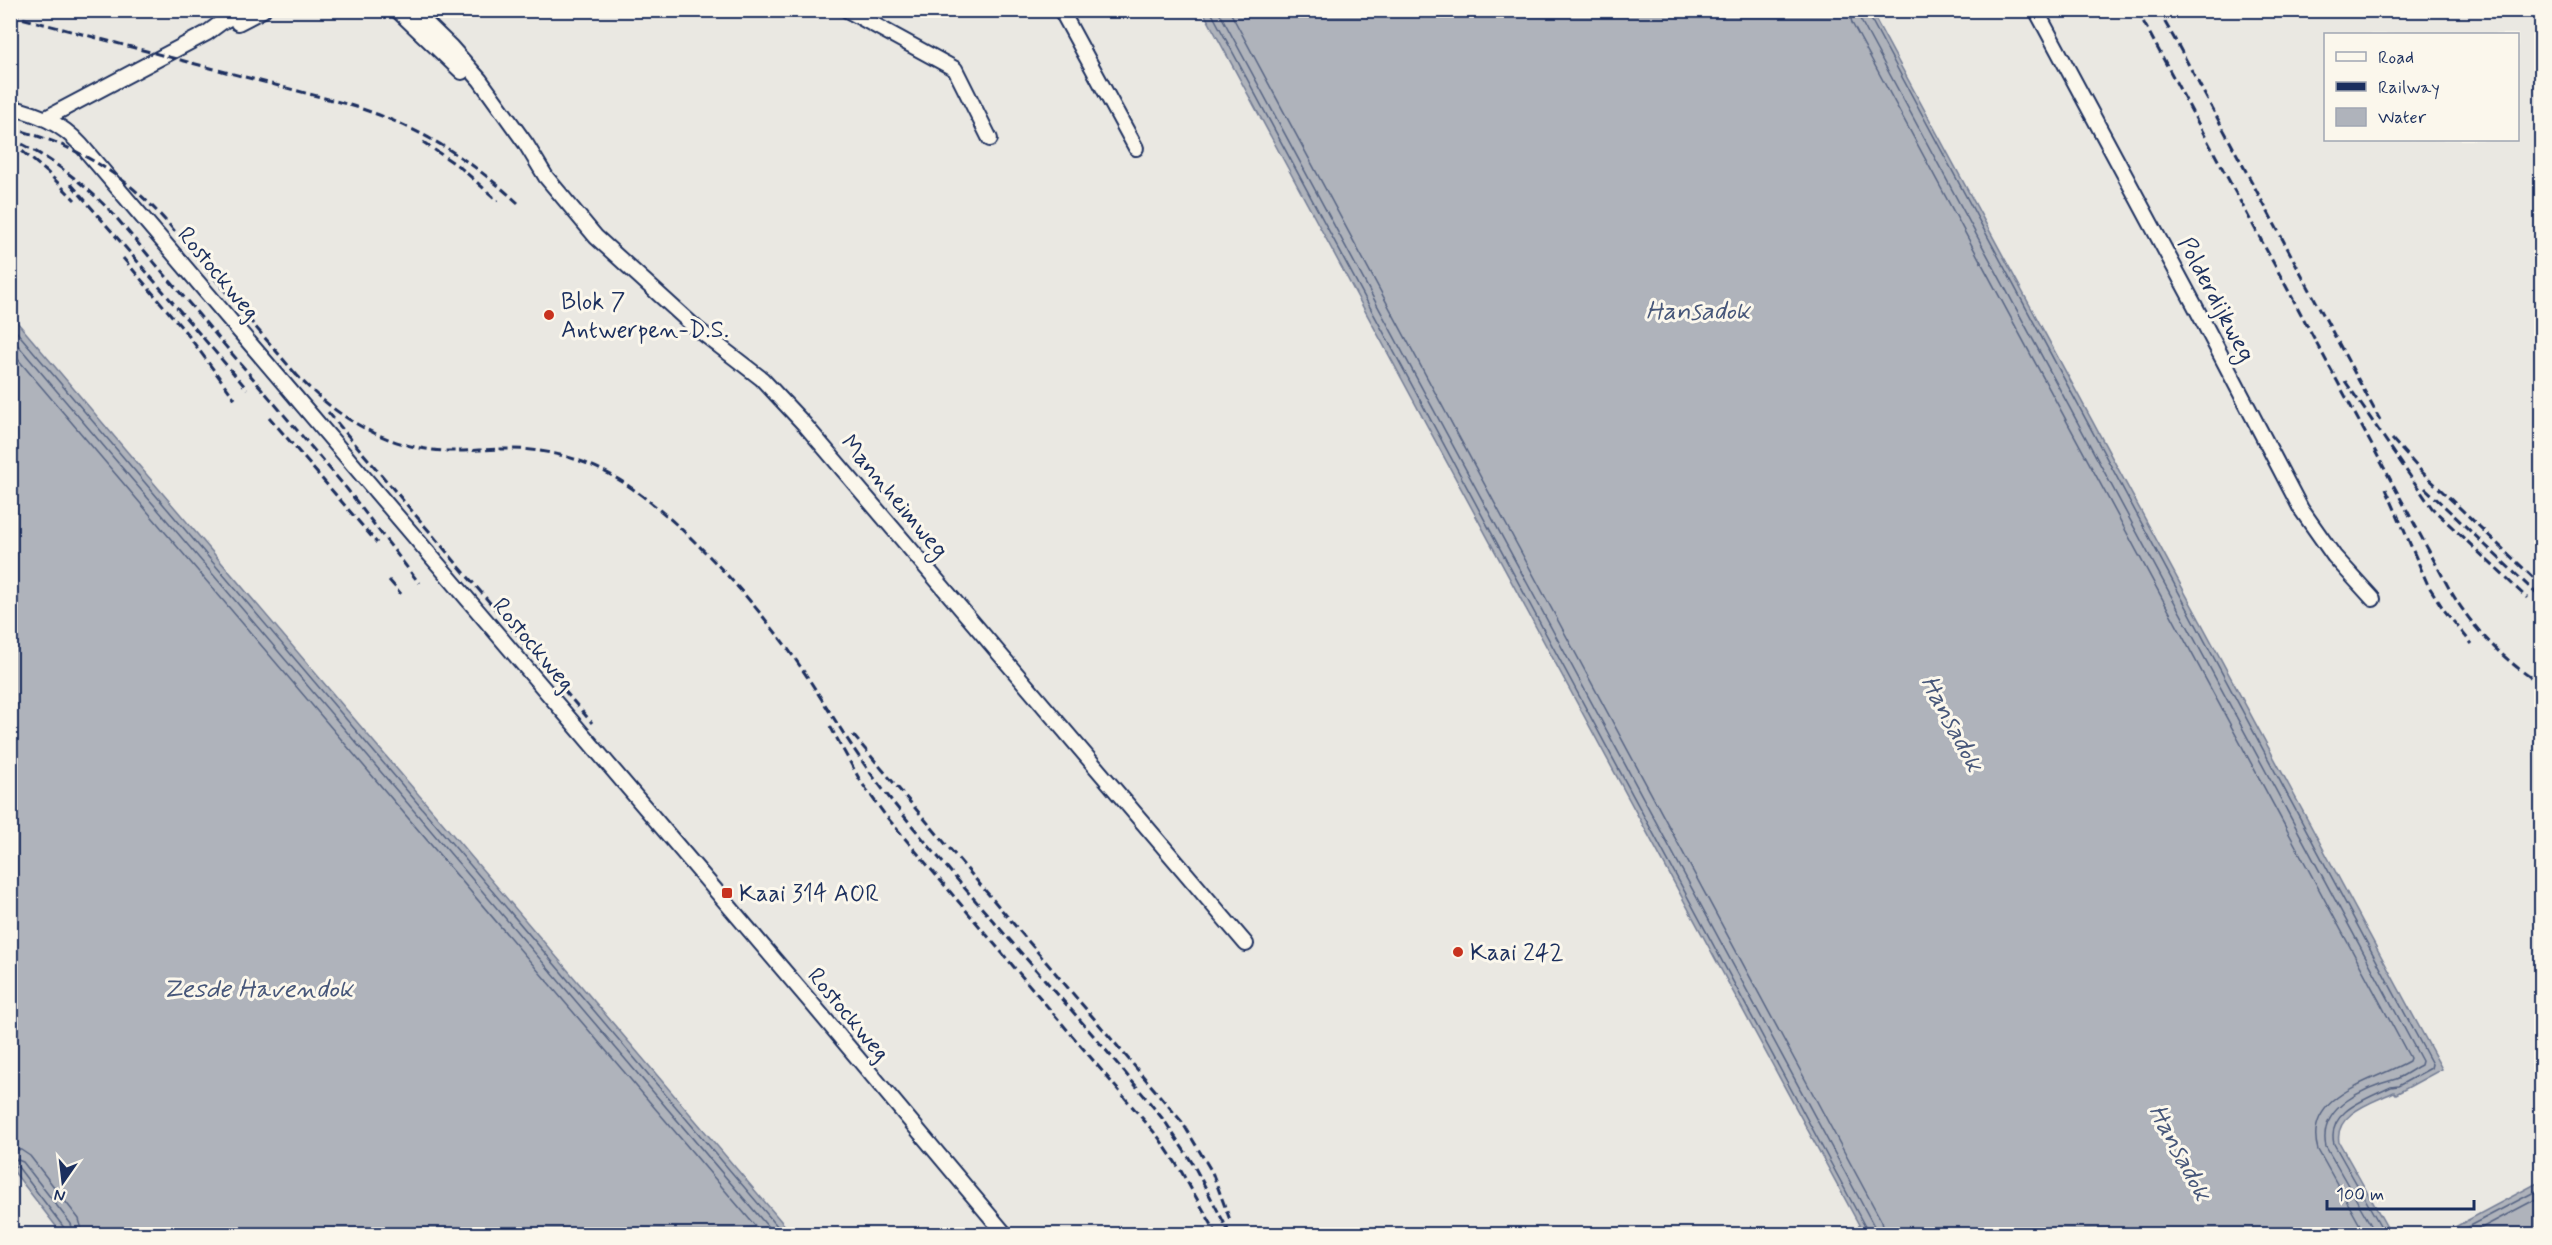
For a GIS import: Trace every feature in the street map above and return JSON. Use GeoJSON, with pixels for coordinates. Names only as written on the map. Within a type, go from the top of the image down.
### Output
{"type":"FeatureCollection","features":[{"type":"Feature","properties":{"kind":"street"},"geometry":{"type":"LineString","coordinates":[[46,118],[207,33],[244,10]]}},
{"type":"Feature","properties":{"kind":"street"},"geometry":{"type":"LineString","coordinates":[[207,33],[226,29],[263,10]]}},
{"type":"Feature","properties":{"kind":"street","name":"Mannheimweg"},"geometry":{"type":"LineString","coordinates":[[397,10],[472,82],[492,96]]}},
{"type":"Feature","properties":{"kind":"street","name":"Mannheimweg"},"geometry":{"type":"LineString","coordinates":[[413,10],[451,47],[492,96],[546,177],[596,237],[687,321],[776,392],[1246,944]]}},
{"type":"Feature","properties":{"kind":"street"},"geometry":{"type":"LineString","coordinates":[[847,10],[955,69],[990,139]]}},
{"type":"Feature","properties":{"kind":"street"},"geometry":{"type":"LineString","coordinates":[[1061,10],[1136,148]]}},
{"type":"Feature","properties":{"kind":"street","name":"Polderdijkweg"},"geometry":{"type":"LineString","coordinates":[[2036,10],[2301,509],[2334,556],[2373,599]]}},
{"type":"Feature","properties":{"kind":"street","name":"Rostockweg"},"geometry":{"type":"LineString","coordinates":[[10,107],[46,118],[67,132],[86,151],[814,1006],[1005,1234]]}},
{"type":"Feature","properties":{"kind":"shaded area"},"geometry":{"type":"Polygon","coordinates":[[[10,11],[1203,11],[1864,1234],[792,1234],[11,315],[10,11]]]}},
{"type":"Feature","properties":{"kind":"shaded area"},"geometry":{"type":"Polygon","coordinates":[[[1871,11],[2541,11],[2541,1181],[2442,1234],[2397,1234],[2388,1229],[2339,1142],[2338,1135],[2340,1125],[2352,1113],[2395,1092],[2396,1094],[2442,1069],[1871,11]]]}},
{"type":"Feature","properties":{"kind":"shaded area"},"geometry":{"type":"Polygon","coordinates":[[[11,1168],[62,1234],[11,1234],[11,1168]]]}},
{"type":"Feature","properties":{"kind":"water","name":"Hansadok"},"geometry":{"type":"Polygon","coordinates":[[[1203,11],[1871,11],[2442,1069],[2396,1094],[2394,1092],[2357,1110],[2343,1123],[2339,1132],[2339,1142],[2388,1229],[2397,1234],[1864,1234],[1203,11]]]}},
{"type":"Feature","properties":{"kind":"water","name":"Zesde Havendok"},"geometry":{"type":"Polygon","coordinates":[[[10,315],[792,1234],[62,1234],[11,1168],[10,315]]]}},
{"type":"Feature","properties":{"kind":"water"},"geometry":{"type":"Polygon","coordinates":[[[2541,1181],[2541,1234],[2442,1234],[2541,1181]]]}},
{"type":"Feature","properties":{"kind":"railway"},"geometry":{"type":"LineString","coordinates":[[2137,10],[2450,590],[2490,643],[2514,665],[2542,685]]}},
{"type":"Feature","properties":{"kind":"railway"},"geometry":{"type":"LineString","coordinates":[[2158,10],[2380,420]]}},
{"type":"Feature","properties":{"kind":"railway"},"geometry":{"type":"LineString","coordinates":[[10,15],[332,100],[385,117],[454,153],[497,184],[518,203]]}},
{"type":"Feature","properties":{"kind":"railway"},"geometry":{"type":"LineString","coordinates":[[10,128],[39,136],[80,154],[106,168],[130,186],[172,228],[299,378]]}},
{"type":"Feature","properties":{"kind":"railway"},"geometry":{"type":"LineString","coordinates":[[10,138],[66,172],[114,215],[347,489],[419,583]]}},
{"type":"Feature","properties":{"kind":"railway"},"geometry":{"type":"LineString","coordinates":[[423,142],[461,168],[498,201]]}},
{"type":"Feature","properties":{"kind":"railway"},"geometry":{"type":"LineString","coordinates":[[22,151],[75,200]]}},
{"type":"Feature","properties":{"kind":"railway"},"geometry":{"type":"LineString","coordinates":[[71,184],[247,389]]}},
{"type":"Feature","properties":{"kind":"railway"},"geometry":{"type":"LineString","coordinates":[[123,258],[188,335],[235,399]]}},
{"type":"Feature","properties":{"kind":"railway"},"geometry":{"type":"LineString","coordinates":[[294,372],[339,413],[356,424],[393,441],[433,450],[522,449],[570,458],[616,478],[653,504],[676,524],[722,570],[765,619],[800,666],[853,748],[888,796],[956,879],[1098,1040],[1166,1123],[1193,1164],[1230,1234]]}},
{"type":"Feature","properties":{"kind":"railway"},"geometry":{"type":"LineString","coordinates":[[2345,381],[2432,508],[2527,598]]}},
{"type":"Feature","properties":{"kind":"railway"},"geometry":{"type":"LineString","coordinates":[[328,412],[592,723]]}},
{"type":"Feature","properties":{"kind":"railway"},"geometry":{"type":"LineString","coordinates":[[269,417],[377,543]]}},
{"type":"Feature","properties":{"kind":"railway"},"geometry":{"type":"LineString","coordinates":[[2392,439],[2422,472],[2542,586]]}},
{"type":"Feature","properties":{"kind":"railway"},"geometry":{"type":"LineString","coordinates":[[2425,488],[2542,599]]}},
{"type":"Feature","properties":{"kind":"railway"},"geometry":{"type":"LineString","coordinates":[[2386,489],[2428,585],[2444,610],[2472,644]]}},
{"type":"Feature","properties":{"kind":"railway"},"geometry":{"type":"LineString","coordinates":[[389,580],[401,594]]}},
{"type":"Feature","properties":{"kind":"railway"},"geometry":{"type":"LineString","coordinates":[[830,726],[861,782],[885,815],[1159,1138],[1217,1234]]}},
{"type":"Feature","properties":{"kind":"railway"},"geometry":{"type":"LineString","coordinates":[[853,735],[1182,1122],[1212,1172],[1230,1220]]}},
{"type":"Feature","properties":{"kind":"place","name":"Blok 7 Antwerpen-D.S."},"geometry":{"type":"Point","coordinates":[549,315]}},
{"type":"Feature","properties":{"kind":"place","name":"Kaai 314 AOR"},"geometry":{"type":"Point","coordinates":[727,893]}},
{"type":"Feature","properties":{"kind":"place","name":"Kaai 242"},"geometry":{"type":"Point","coordinates":[1458,952]}}]}
